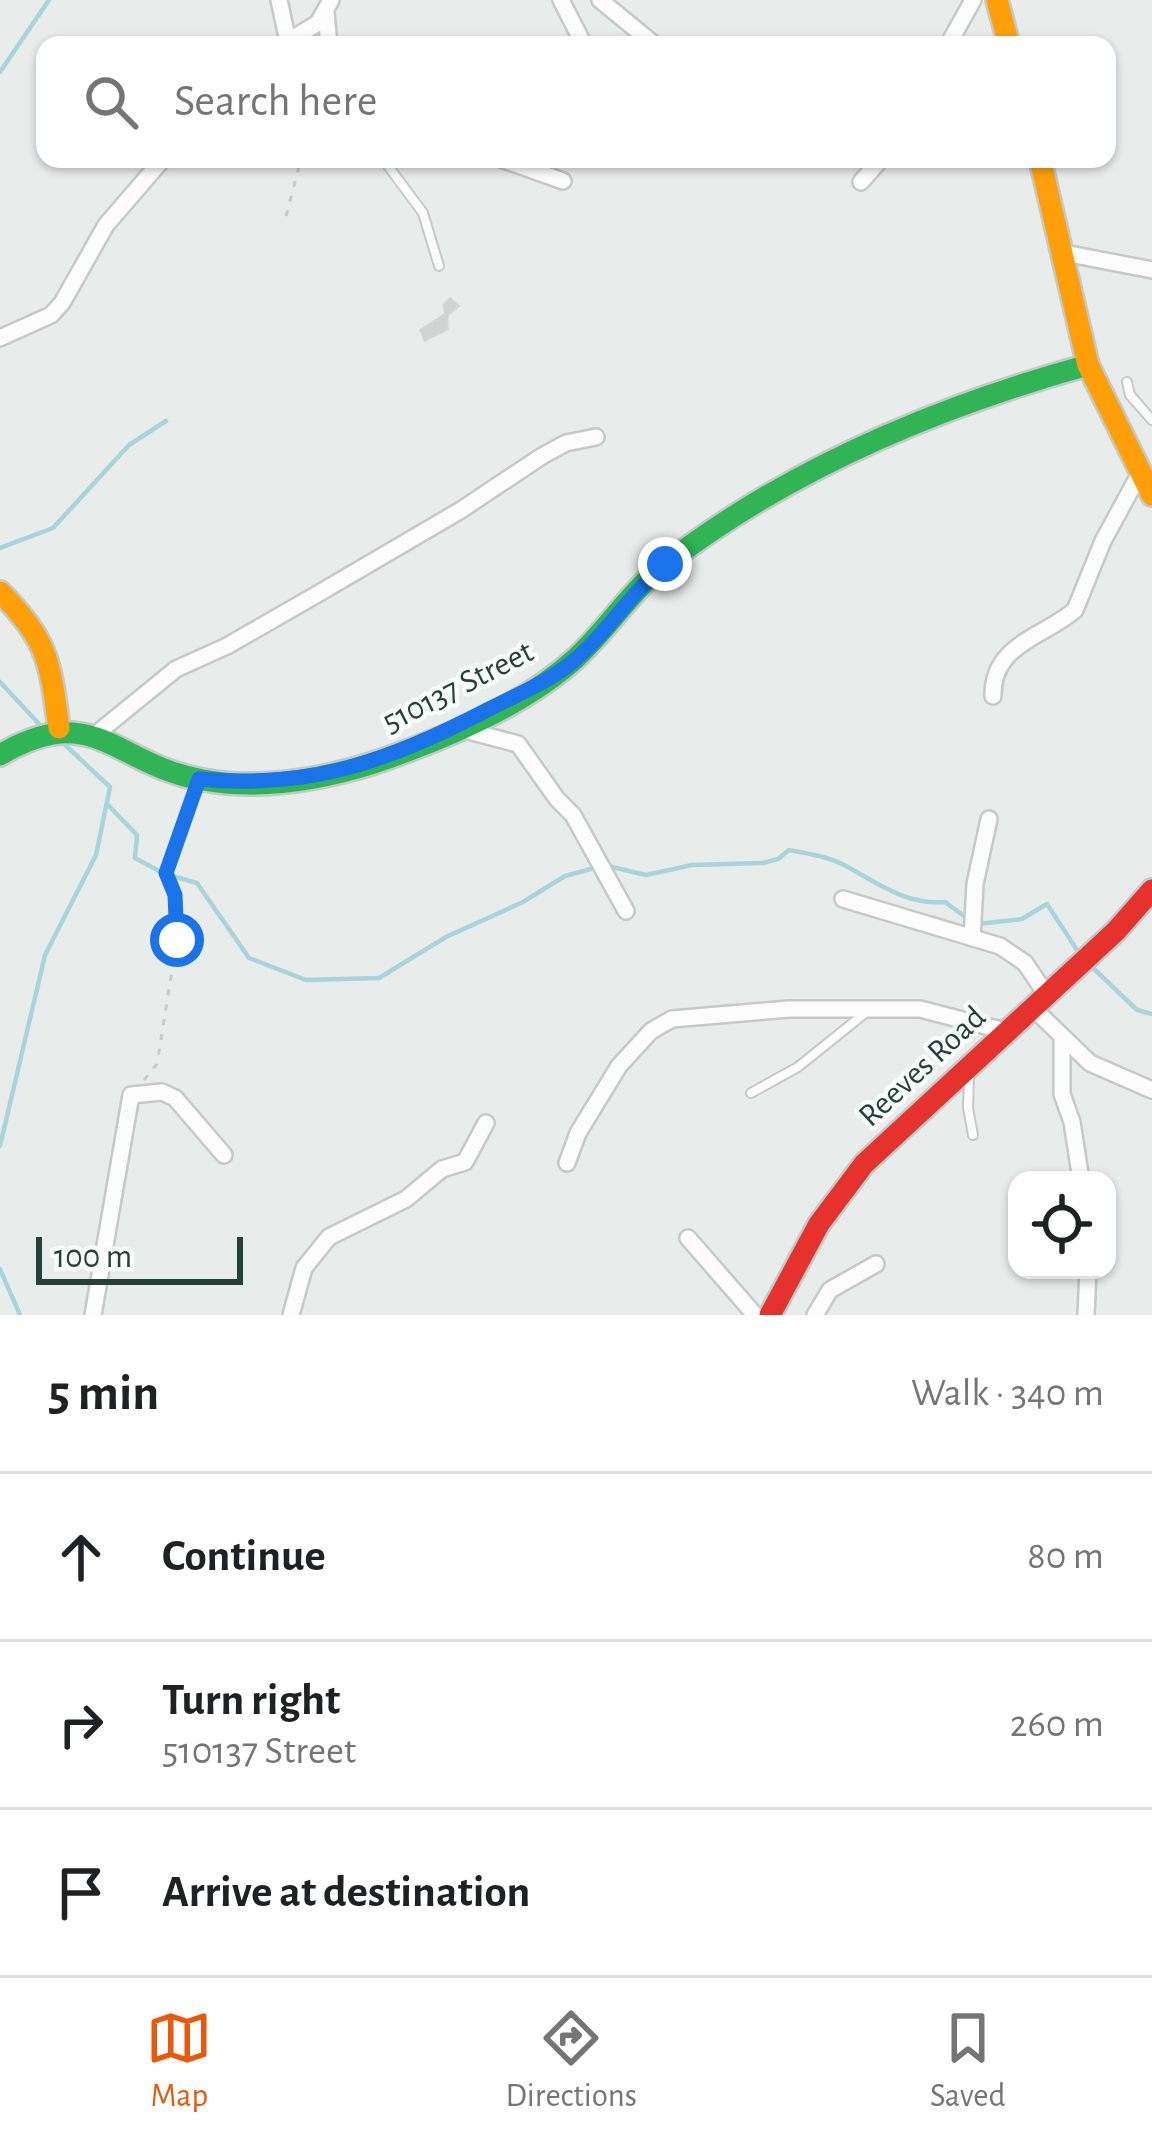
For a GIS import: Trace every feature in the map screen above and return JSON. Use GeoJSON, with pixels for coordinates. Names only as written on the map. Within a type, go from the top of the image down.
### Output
{"type":"FeatureCollection","features":[{"type":"Feature","properties":{"kind":"street"},"geometry":{"type":"LineString","coordinates":[[279,0],[284,36]]}},
{"type":"Feature","properties":{"kind":"street"},"geometry":{"type":"LineString","coordinates":[[561,0],[579,36]]}},
{"type":"Feature","properties":{"kind":"street"},"geometry":{"type":"LineString","coordinates":[[600,0],[644,36]]}},
{"type":"Feature","properties":{"kind":"street"},"geometry":{"type":"LineString","coordinates":[[953,36],[973,0]]}},
{"type":"Feature","properties":{"kind":"street"},"geometry":{"type":"LineString","coordinates":[[997,0],[1007,36]]}},
{"type":"Feature","properties":{"kind":"street"},"geometry":{"type":"LineString","coordinates":[[294,36],[329,7]]}},
{"type":"Feature","properties":{"kind":"street"},"geometry":{"type":"LineString","coordinates":[[0,338],[50,315],[62,303],[106,225],[155,168]]}},
{"type":"Feature","properties":{"kind":"street"},"geometry":{"type":"LineString","coordinates":[[526,168],[563,181]]}},
{"type":"Feature","properties":{"kind":"street"},"geometry":{"type":"LineString","coordinates":[[861,182],[873,168]]}},
{"type":"Feature","properties":{"kind":"street"},"geometry":{"type":"LineString","coordinates":[[1042,168],[1088,364],[1152,495]]}},
{"type":"Feature","properties":{"kind":"street"},"geometry":{"type":"LineString","coordinates":[[1059,252],[1152,270]]}},
{"type":"Feature","properties":{"kind":"street","name":"510137 Street"},"geometry":{"type":"LineString","coordinates":[[59,728],[95,735],[199,779],[239,783],[343,772],[385,759],[454,728],[570,663],[665,564],[820,468],[1003,388],[1088,364]]}},
{"type":"Feature","properties":{"kind":"street"},"geometry":{"type":"LineString","coordinates":[[95,735],[176,668],[227,646],[322,592],[542,456],[566,443],[596,437]]}},
{"type":"Feature","properties":{"kind":"street"},"geometry":{"type":"LineString","coordinates":[[993,696],[995,675],[1008,655],[1039,630],[1076,610],[1103,542],[1140,472]]}},
{"type":"Feature","properties":{"kind":"street"},"geometry":{"type":"LineString","coordinates":[[0,592],[25,617],[49,656],[59,728],[39,733],[0,755]]}},
{"type":"Feature","properties":{"kind":"street"},"geometry":{"type":"LineString","coordinates":[[454,728],[518,744],[556,799],[573,814],[626,911]]}},
{"type":"Feature","properties":{"kind":"street"},"geometry":{"type":"LineString","coordinates":[[972,938],[975,884],[989,818]]}},
{"type":"Feature","properties":{"kind":"street","name":"Reeves Road"},"geometry":{"type":"LineString","coordinates":[[770,1315],[811,1238],[854,1177],[970,1063],[1116,931],[1152,890]]}},
{"type":"Feature","properties":{"kind":"street"},"geometry":{"type":"LineString","coordinates":[[843,899],[1015,955],[1035,974],[1039,1000],[1062,1038],[1090,1063],[1152,1090]]}},
{"type":"Feature","properties":{"kind":"street"},"geometry":{"type":"LineString","coordinates":[[567,1163],[578,1133],[619,1066],[661,1023],[742,1011],[920,1009],[1005,1031]]}},
{"type":"Feature","properties":{"kind":"street"},"geometry":{"type":"LineString","coordinates":[[1062,1038],[1060,1085],[1080,1171]]}},
{"type":"Feature","properties":{"kind":"street"},"geometry":{"type":"LineString","coordinates":[[93,1315],[131,1095],[162,1091],[175,1098],[224,1155]]}},
{"type":"Feature","properties":{"kind":"street"},"geometry":{"type":"LineString","coordinates":[[291,1315],[304,1268],[329,1237],[406,1199],[442,1169],[465,1162],[486,1123]]}},
{"type":"Feature","properties":{"kind":"street"},"geometry":{"type":"LineString","coordinates":[[688,1238],[755,1315]]}},
{"type":"Feature","properties":{"kind":"street"},"geometry":{"type":"LineString","coordinates":[[815,1315],[830,1290],[876,1264]]}},
{"type":"Feature","properties":{"kind":"street"},"geometry":{"type":"LineString","coordinates":[[1086,1315],[1088,1279]]}},
{"type":"Feature","properties":{"kind":"lane"},"geometry":{"type":"LineString","coordinates":[[390,168],[423,212],[439,266]]}},
{"type":"Feature","properties":{"kind":"lane"},"geometry":{"type":"LineString","coordinates":[[1127,382],[1130,395],[1152,420]]}},
{"type":"Feature","properties":{"kind":"lane"},"geometry":{"type":"LineString","coordinates":[[751,1093],[798,1067],[870,1009]]}},
{"type":"Feature","properties":{"kind":"lane"},"geometry":{"type":"LineString","coordinates":[[970,1063],[968,1108],[973,1135]]}},
{"type":"Feature","properties":{"kind":"path"},"geometry":{"type":"LineString","coordinates":[[286,216],[299,168]]}},
{"type":"Feature","properties":{"kind":"path"},"geometry":{"type":"LineString","coordinates":[[131,1095],[157,1064],[177,940],[175,895],[166,873],[199,779]]}},
{"type":"Feature","properties":{"kind":"building"},"geometry":{"type":"Polygon","coordinates":[[[450,299],[458,306],[447,315],[447,329],[425,340],[421,330],[446,314],[444,305],[450,299]]]}},
{"type":"Feature","properties":{"kind":"waterway"},"geometry":{"type":"LineString","coordinates":[[0,72],[49,0]]}},
{"type":"Feature","properties":{"kind":"waterway"},"geometry":{"type":"LineString","coordinates":[[0,548],[53,528],[129,445],[166,421]]}},
{"type":"Feature","properties":{"kind":"waterway"},"geometry":{"type":"LineString","coordinates":[[0,682],[40,725]]}},
{"type":"Feature","properties":{"kind":"waterway"},"geometry":{"type":"LineString","coordinates":[[0,1146],[45,955],[96,855],[110,787],[61,741]]}},
{"type":"Feature","properties":{"kind":"waterway"},"geometry":{"type":"LineString","coordinates":[[107,804],[137,835],[135,858],[161,872]]}},
{"type":"Feature","properties":{"kind":"waterway"},"geometry":{"type":"LineString","coordinates":[[608,866],[646,875],[692,865],[763,863],[789,850],[839,863],[905,897],[945,902],[968,919]]}},
{"type":"Feature","properties":{"kind":"waterway"},"geometry":{"type":"LineString","coordinates":[[172,876],[197,883],[249,958],[306,980],[379,978],[446,937],[523,902],[565,876],[598,867]]}},
{"type":"Feature","properties":{"kind":"waterway"},"geometry":{"type":"LineString","coordinates":[[978,924],[1022,919],[1047,904],[1077,950]]}},
{"type":"Feature","properties":{"kind":"waterway"},"geometry":{"type":"LineString","coordinates":[[1092,967],[1137,1010],[1152,1014]]}},
{"type":"Feature","properties":{"kind":"waterway"},"geometry":{"type":"LineString","coordinates":[[0,1269],[20,1315]]}},
{"type":"Feature","properties":{"kind":"traffic: fast"},"geometry":{"type":"LineString","coordinates":[[0,755],[32,739],[83,734],[173,772],[246,784],[311,778],[400,754],[454,733],[531,692],[587,648],[663,566],[711,531],[812,471],[920,421],[1088,365]]}},
{"type":"Feature","properties":{"kind":"traffic: slow"},"geometry":{"type":"LineString","coordinates":[[997,0],[1007,36]]}},
{"type":"Feature","properties":{"kind":"traffic: slow"},"geometry":{"type":"LineString","coordinates":[[1042,168],[1088,365],[1152,495]]}},
{"type":"Feature","properties":{"kind":"traffic: slow"},"geometry":{"type":"LineString","coordinates":[[0,592],[38,639],[53,686],[59,728]]}},
{"type":"Feature","properties":{"kind":"traffic: jam"},"geometry":{"type":"LineString","coordinates":[[770,1315],[819,1224],[864,1164],[1116,931],[1152,890]]}},
{"type":"Feature","properties":{"kind":"route"},"geometry":{"type":"LineString","coordinates":[[177,940],[175,895],[166,873],[199,779],[239,783],[343,772],[454,728],[570,663],[665,564]]}}]}
